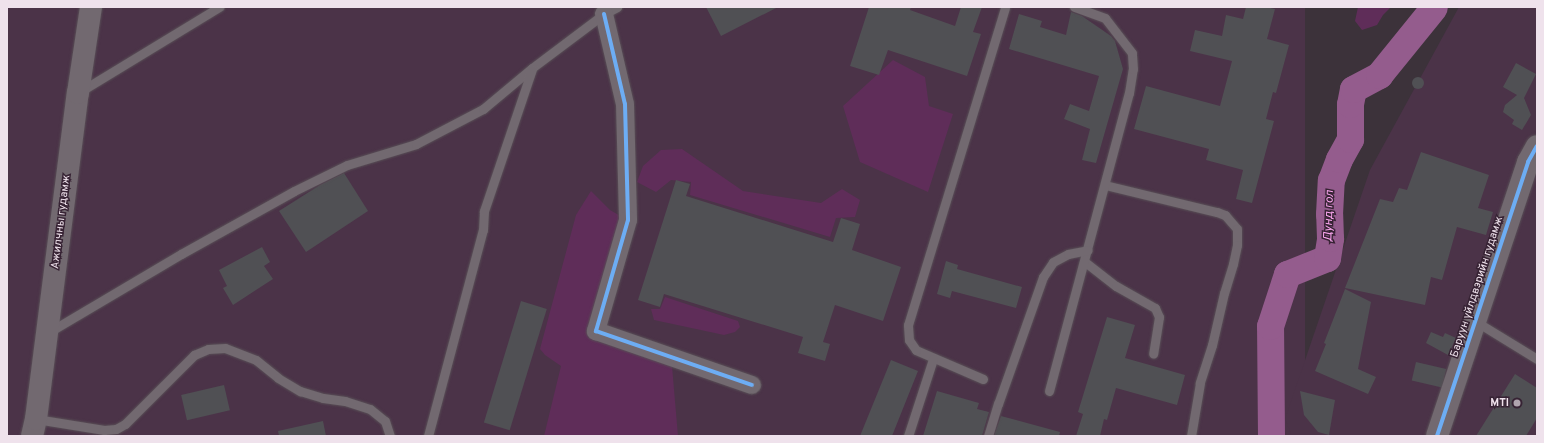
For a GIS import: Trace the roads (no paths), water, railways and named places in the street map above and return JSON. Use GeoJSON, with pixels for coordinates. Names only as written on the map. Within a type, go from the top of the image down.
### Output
{"type":"FeatureCollection","features":[{"type":"Feature","properties":{"kind":"main road","name":"Ажилчны гудамж"},"geometry":{"type":"LineString","coordinates":[[34,428],[78,92],[91,7]]}},
{"type":"Feature","properties":{"kind":"main road","name":"Баруун үйлдвэрийн гудамж"},"geometry":{"type":"LineString","coordinates":[[1437,436],[1528,162],[1537,146]]}},
{"type":"Feature","properties":{"kind":"street"},"geometry":{"type":"LineString","coordinates":[[610,10],[625,104],[628,220],[596,331],[752,385]]}},
{"type":"Feature","properties":{"kind":"lane"},"geometry":{"type":"LineString","coordinates":[[78,92],[219,7]]}},
{"type":"Feature","properties":{"kind":"lane"},"geometry":{"type":"LineString","coordinates":[[983,379],[916,350],[909,340],[908,325],[1005,7]]}},
{"type":"Feature","properties":{"kind":"lane"},"geometry":{"type":"LineString","coordinates":[[1049,391],[1085,262],[1129,93],[1133,69],[1132,53],[1105,18],[1074,7]]}},
{"type":"Feature","properties":{"kind":"lane"},"geometry":{"type":"LineString","coordinates":[[47,333],[181,254],[294,190],[347,165],[416,144],[483,109],[532,68],[610,10]]}},
{"type":"Feature","properties":{"kind":"lane"},"geometry":{"type":"LineString","coordinates":[[428,436],[483,230],[484,211],[532,68]]}},
{"type":"Feature","properties":{"kind":"lane"},"geometry":{"type":"LineString","coordinates":[[1105,185],[1217,212],[1225,215],[1237,229],[1237,244],[1233,264],[1224,293],[1212,345],[1200,382],[1191,436]]}},
{"type":"Feature","properties":{"kind":"lane"},"geometry":{"type":"LineString","coordinates":[[988,436],[1043,277],[1053,262],[1068,254],[1088,250]]}},
{"type":"Feature","properties":{"kind":"lane"},"geometry":{"type":"LineString","coordinates":[[1085,262],[1116,286],[1155,308],[1159,317],[1152,354]]}},
{"type":"Feature","properties":{"kind":"lane"},"geometry":{"type":"LineString","coordinates":[[1475,321],[1537,359]]}},
{"type":"Feature","properties":{"kind":"lane"},"geometry":{"type":"LineString","coordinates":[[34,428],[103,433],[116,429],[125,424],[194,355],[208,349],[225,348],[256,360],[278,378],[300,391],[323,398],[345,401],[370,408],[385,421],[390,436]]}},
{"type":"Feature","properties":{"kind":"lane"},"geometry":{"type":"LineString","coordinates":[[908,436],[933,358]]}},
{"type":"Feature","properties":{"kind":"waterway","name":"Дунд гол"},"geometry":{"type":"LineString","coordinates":[[1271,436],[1270,326],[1287,274],[1327,258],[1330,238],[1329,214],[1331,180],[1339,159],[1350,139],[1350,104],[1353,89],[1379,75],[1434,7]]}},
{"type":"Feature","properties":{"kind":"place","name":"MTI"},"geometry":{"type":"Point","coordinates":[1517,403]}}]}
